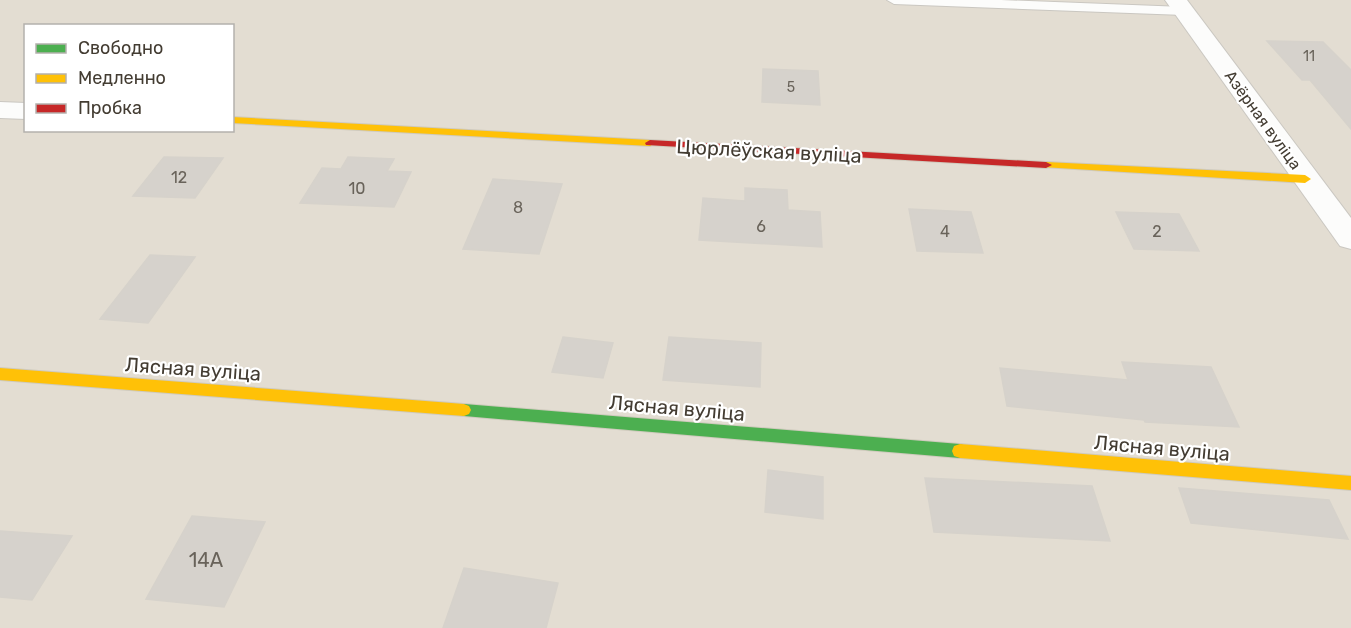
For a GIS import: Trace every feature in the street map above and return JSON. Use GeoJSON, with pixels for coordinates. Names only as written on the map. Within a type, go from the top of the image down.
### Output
{"type":"FeatureCollection","features":[{"type":"Feature","properties":{"kind":"street","name":"Азёрная вуліца"},"geometry":{"type":"LineString","coordinates":[[1180,5],[1351,239]]}},
{"type":"Feature","properties":{"kind":"street"},"geometry":{"type":"LineString","coordinates":[[0,110],[24,111]]}},
{"type":"Feature","properties":{"kind":"street","name":"Цюрлёўская вуліца"},"geometry":{"type":"LineString","coordinates":[[234,120],[1305,179]]}},
{"type":"Feature","properties":{"kind":"street","name":"Лясная вуліца"},"geometry":{"type":"LineString","coordinates":[[0,374],[433,407],[1351,483]]}},
{"type":"Feature","properties":{"kind":"lane"},"geometry":{"type":"LineString","coordinates":[[894,0],[1180,5]]}},
{"type":"Feature","properties":{"kind":"shaded area"},"geometry":{"type":"Polygon","coordinates":[[[0,0],[1351,0],[1351,628],[0,628],[0,0]]]}},
{"type":"Feature","properties":{"kind":"building"},"geometry":{"type":"Polygon","coordinates":[[[1267,41],[1323,42],[1351,70],[1351,129],[1310,80],[1302,80],[1267,41]]]}},
{"type":"Feature","properties":{"kind":"building"},"geometry":{"type":"Polygon","coordinates":[[[763,69],[818,71],[820,105],[762,102],[763,69]]]}},
{"type":"Feature","properties":{"kind":"building"},"geometry":{"type":"Polygon","coordinates":[[[164,157],[223,158],[195,198],[133,196],[164,157]]]}},
{"type":"Feature","properties":{"kind":"building"},"geometry":{"type":"Polygon","coordinates":[[[348,157],[394,159],[387,171],[411,172],[394,207],[300,203],[322,168],[341,169],[348,157]]]}},
{"type":"Feature","properties":{"kind":"building"},"geometry":{"type":"Polygon","coordinates":[[[493,179],[562,184],[539,254],[463,249],[493,179]]]}},
{"type":"Feature","properties":{"kind":"building"},"geometry":{"type":"Polygon","coordinates":[[[745,188],[787,190],[788,210],[820,212],[822,247],[699,240],[703,198],[745,201],[745,188]]]}},
{"type":"Feature","properties":{"kind":"building"},"geometry":{"type":"Polygon","coordinates":[[[909,209],[971,212],[983,253],[917,251],[909,209]]]}},
{"type":"Feature","properties":{"kind":"building"},"geometry":{"type":"Polygon","coordinates":[[[1116,212],[1179,214],[1199,251],[1134,249],[1116,212]]]}},
{"type":"Feature","properties":{"kind":"building"},"geometry":{"type":"Polygon","coordinates":[[[150,255],[195,257],[148,323],[100,319],[150,255]]]}},
{"type":"Feature","properties":{"kind":"building"},"geometry":{"type":"Polygon","coordinates":[[[563,337],[613,343],[603,378],[552,372],[563,337]]]}},
{"type":"Feature","properties":{"kind":"building"},"geometry":{"type":"Polygon","coordinates":[[[669,337],[761,343],[760,387],[663,380],[669,337]]]}},
{"type":"Feature","properties":{"kind":"building"},"geometry":{"type":"Polygon","coordinates":[[[1122,362],[1211,367],[1239,427],[1145,422],[1144,420],[1007,406],[1000,368],[1128,380],[1122,362]]]}},
{"type":"Feature","properties":{"kind":"building"},"geometry":{"type":"Polygon","coordinates":[[[768,470],[823,477],[823,519],[765,512],[768,470]]]}},
{"type":"Feature","properties":{"kind":"building"},"geometry":{"type":"Polygon","coordinates":[[[925,478],[1092,486],[1110,541],[934,532],[925,478]]]}},
{"type":"Feature","properties":{"kind":"building"},"geometry":{"type":"Polygon","coordinates":[[[1179,488],[1329,500],[1348,539],[1191,523],[1179,488]]]}},
{"type":"Feature","properties":{"kind":"building"},"geometry":{"type":"Polygon","coordinates":[[[192,516],[265,522],[224,607],[146,599],[192,516]]]}},
{"type":"Feature","properties":{"kind":"building"},"geometry":{"type":"Polygon","coordinates":[[[0,531],[72,536],[32,600],[0,597],[0,531]]]}},
{"type":"Feature","properties":{"kind":"building"},"geometry":{"type":"Polygon","coordinates":[[[464,568],[558,583],[546,628],[443,628],[464,568]]]}},
{"type":"Feature","properties":{"kind":"traffic: fast"},"geometry":{"type":"LineString","coordinates":[[464,410],[960,451]]}},
{"type":"Feature","properties":{"kind":"traffic: slow"},"geometry":{"type":"LineString","coordinates":[[234,120],[650,143]]}},
{"type":"Feature","properties":{"kind":"traffic: slow"},"geometry":{"type":"LineString","coordinates":[[1046,165],[1305,179]]}},
{"type":"Feature","properties":{"kind":"traffic: slow"},"geometry":{"type":"LineString","coordinates":[[0,374],[464,410]]}},
{"type":"Feature","properties":{"kind":"traffic: slow"},"geometry":{"type":"LineString","coordinates":[[960,451],[1351,483]]}},
{"type":"Feature","properties":{"kind":"traffic: jam"},"geometry":{"type":"LineString","coordinates":[[650,143],[1046,165]]}}]}
